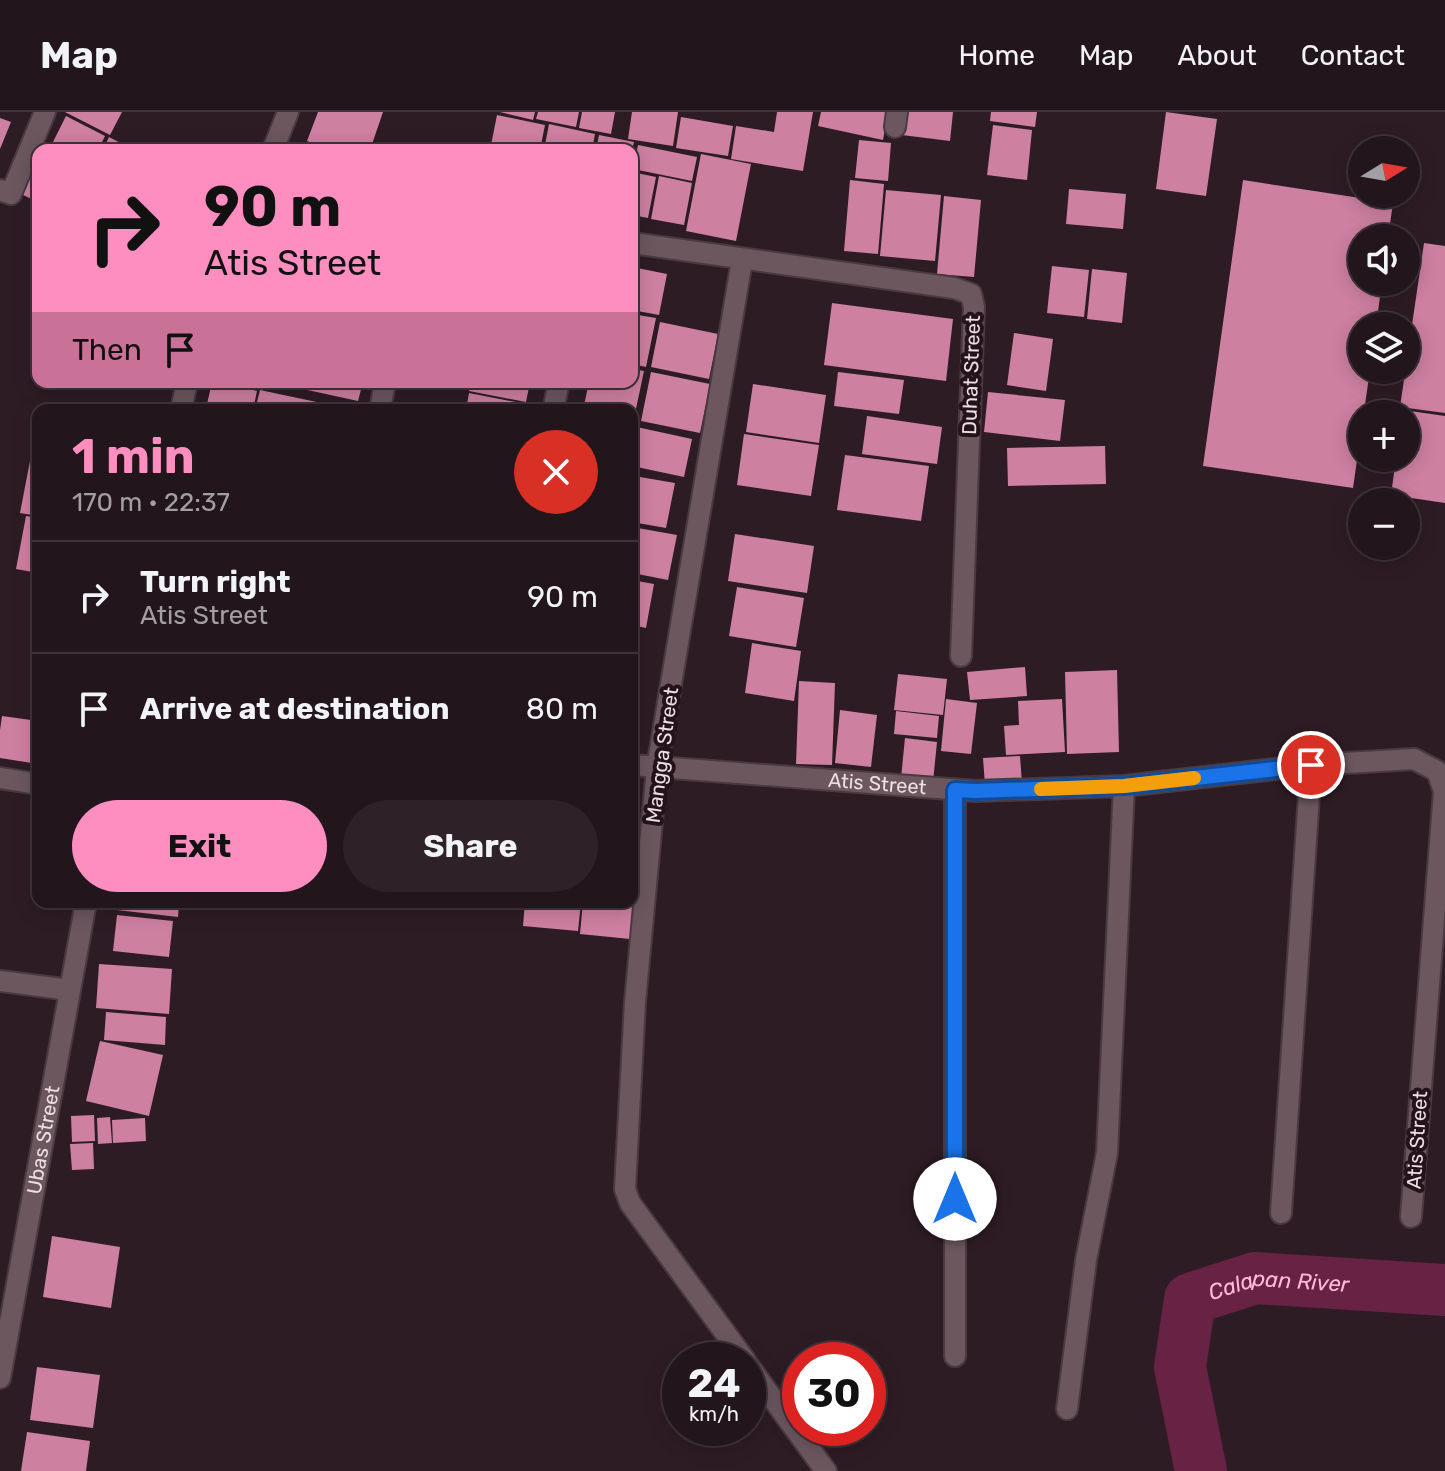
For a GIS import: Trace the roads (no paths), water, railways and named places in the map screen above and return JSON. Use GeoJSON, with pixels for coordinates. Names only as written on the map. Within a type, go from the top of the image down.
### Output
{"type":"FeatureCollection","features":[{"type":"Feature","properties":{"kind":"street"},"geometry":{"type":"LineString","coordinates":[[0,190],[11,194],[45,112]]}},
{"type":"Feature","properties":{"kind":"street"},"geometry":{"type":"LineString","coordinates":[[275,144],[288,112]]}},
{"type":"Feature","properties":{"kind":"street","name":"Duhat Street"},"geometry":{"type":"LineString","coordinates":[[638,244],[954,288],[971,294],[974,307],[961,656]]}},
{"type":"Feature","properties":{"kind":"street","name":"Mangga Street"},"geometry":{"type":"LineString","coordinates":[[731,1342],[630,1203],[625,1189],[635,1002],[657,768],[742,260]]}},
{"type":"Feature","properties":{"kind":"street","name":"Atis Street"},"geometry":{"type":"LineString","coordinates":[[638,766],[976,791],[1124,786],[1311,765],[1414,759],[1437,771],[1444,791],[1411,1217]]}},
{"type":"Feature","properties":{"kind":"street"},"geometry":{"type":"LineString","coordinates":[[1281,1213],[1311,765]]}},
{"type":"Feature","properties":{"kind":"street"},"geometry":{"type":"LineString","coordinates":[[0,778],[32,783]]}},
{"type":"Feature","properties":{"kind":"street"},"geometry":{"type":"LineString","coordinates":[[1067,1409],[1086,1260],[1107,1153],[1124,786]]}},
{"type":"Feature","properties":{"kind":"street"},"geometry":{"type":"LineString","coordinates":[[955,790],[955,1356]]}},
{"type":"Feature","properties":{"kind":"street","name":"Ubas Street"},"geometry":{"type":"LineString","coordinates":[[0,1378],[85,908]]}},
{"type":"Feature","properties":{"kind":"street"},"geometry":{"type":"LineString","coordinates":[[0,981],[70,990]]}},
{"type":"Feature","properties":{"kind":"street","name":"Mangga Street"},"geometry":{"type":"LineString","coordinates":[[766,1389],[826,1471]]}},
{"type":"Feature","properties":{"kind":"waterway","name":"Calapan River"},"geometry":{"type":"LineString","coordinates":[[1201,1471],[1180,1367],[1190,1299],[1255,1278],[1445,1290]]}}]}
